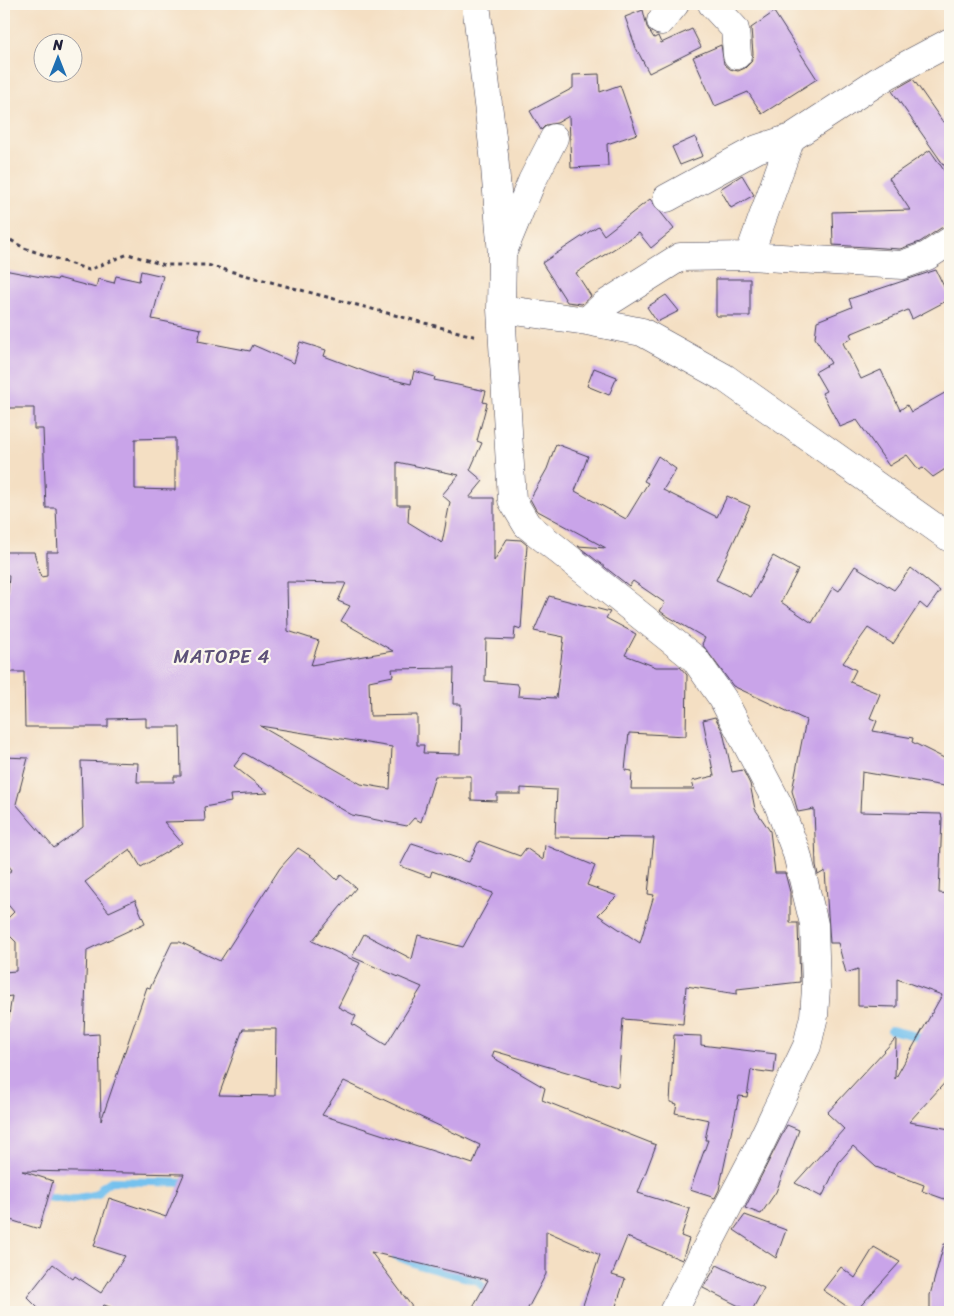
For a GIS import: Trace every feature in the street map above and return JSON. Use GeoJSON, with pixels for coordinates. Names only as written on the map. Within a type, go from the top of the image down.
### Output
{"type":"FeatureCollection","features":[{"type":"Feature","properties":{"kind":"street"},"geometry":{"type":"LineString","coordinates":[[476,4],[494,154],[502,255],[501,309],[512,500],[527,525],[695,658],[723,699],[778,804],[797,854],[814,924],[816,988],[814,1016],[807,1046],[758,1149],[673,1312]]}},
{"type":"Feature","properties":{"kind":"street"},"geometry":{"type":"LineString","coordinates":[[712,4],[735,29],[737,56]]}},
{"type":"Feature","properties":{"kind":"street"},"geometry":{"type":"LineString","coordinates":[[667,198],[757,149],[791,138],[886,76],[950,42]]}},
{"type":"Feature","properties":{"kind":"street"},"geometry":{"type":"LineString","coordinates":[[502,255],[532,181],[554,138]]}},
{"type":"Feature","properties":{"kind":"street"},"geometry":{"type":"LineString","coordinates":[[749,256],[791,138]]}},
{"type":"Feature","properties":{"kind":"street"},"geometry":{"type":"LineString","coordinates":[[587,321],[604,305],[680,257],[749,256],[902,265],[927,256],[950,242]]}},
{"type":"Feature","properties":{"kind":"street"},"geometry":{"type":"LineString","coordinates":[[501,309],[587,321],[642,332],[725,378],[950,538]]}},
{"type":"Feature","properties":{"kind":"path"},"geometry":{"type":"LineString","coordinates":[[4,236],[24,248],[89,270],[128,254],[164,265],[207,265],[406,316],[504,344]]}},
{"type":"Feature","properties":{"kind":"building"},"geometry":{"type":"Polygon","coordinates":[[[643,10],[647,27],[654,38],[658,36],[661,43],[692,29],[701,47],[649,73],[636,48],[625,17],[643,10]]]}},
{"type":"Feature","properties":{"kind":"building"},"geometry":{"type":"Polygon","coordinates":[[[774,12],[817,79],[762,114],[748,92],[715,106],[693,57],[721,45],[724,64],[730,69],[738,71],[745,68],[751,62],[753,54],[751,28],[774,12]]]}},
{"type":"Feature","properties":{"kind":"building"},"geometry":{"type":"Polygon","coordinates":[[[599,74],[600,92],[620,85],[637,134],[607,144],[608,166],[571,168],[569,116],[557,123],[546,125],[541,130],[530,111],[573,88],[573,75],[599,74]]]}},
{"type":"Feature","properties":{"kind":"building"},"geometry":{"type":"Polygon","coordinates":[[[913,79],[943,122],[950,118],[950,174],[892,91],[913,79]]]}},
{"type":"Feature","properties":{"kind":"building"},"geometry":{"type":"Polygon","coordinates":[[[695,137],[703,156],[680,165],[672,147],[695,137]]]}},
{"type":"Feature","properties":{"kind":"building"},"geometry":{"type":"Polygon","coordinates":[[[930,150],[950,179],[950,226],[941,228],[920,242],[900,249],[833,245],[832,212],[910,210],[889,178],[930,150]]]}},
{"type":"Feature","properties":{"kind":"building"},"geometry":{"type":"Polygon","coordinates":[[[742,175],[754,195],[731,208],[720,189],[742,175]]]}},
{"type":"Feature","properties":{"kind":"building"},"geometry":{"type":"Polygon","coordinates":[[[650,199],[674,229],[651,248],[639,233],[576,273],[591,296],[582,304],[567,302],[542,263],[598,226],[604,235],[650,199]]]}},
{"type":"Feature","properties":{"kind":"building"},"geometry":{"type":"Polygon","coordinates":[[[4,270],[57,280],[58,278],[96,288],[98,279],[114,283],[116,276],[139,281],[141,271],[163,276],[152,319],[201,329],[198,341],[250,351],[253,345],[294,363],[300,342],[326,350],[324,356],[377,376],[411,384],[414,371],[435,377],[434,380],[486,391],[483,402],[487,403],[477,441],[482,443],[470,470],[483,481],[469,498],[494,498],[494,561],[507,539],[521,540],[527,545],[521,629],[515,627],[514,640],[486,639],[485,681],[517,684],[519,687],[518,696],[556,698],[564,637],[534,631],[549,596],[610,612],[606,618],[636,634],[625,655],[656,667],[680,667],[687,675],[686,736],[629,733],[625,770],[632,771],[631,789],[694,789],[692,781],[714,776],[703,720],[715,717],[723,732],[732,772],[743,770],[750,784],[755,809],[770,831],[775,873],[785,873],[790,892],[790,923],[798,923],[800,982],[737,989],[737,994],[686,986],[683,1024],[623,1019],[618,1087],[494,1051],[492,1057],[545,1088],[542,1100],[656,1145],[638,1193],[690,1209],[681,1236],[689,1239],[682,1260],[627,1237],[612,1275],[625,1279],[614,1312],[590,1312],[582,1308],[600,1255],[546,1231],[546,1274],[526,1312],[470,1312],[488,1280],[371,1252],[416,1312],[124,1312],[104,1305],[98,1312],[42,1312],[27,1297],[53,1264],[73,1279],[75,1276],[101,1293],[125,1256],[94,1246],[109,1198],[166,1217],[184,1174],[22,1171],[53,1181],[39,1229],[4,1218],[4,1047],[12,996],[4,997],[4,972],[16,971],[16,942],[4,930],[4,922],[14,912],[4,900],[4,876],[12,870],[4,860],[4,757],[28,758],[16,804],[54,848],[83,827],[81,761],[138,763],[137,782],[174,782],[174,776],[181,776],[180,727],[146,727],[146,718],[108,719],[108,727],[25,727],[24,672],[8,672],[8,660],[4,659],[4,617],[6,617],[9,575],[4,575],[4,552],[34,552],[41,577],[47,576],[47,552],[58,552],[56,508],[46,508],[43,429],[34,429],[34,408],[4,408],[4,270]],[[175,438],[135,439],[135,489],[175,490],[175,438]],[[397,462],[397,505],[409,505],[408,522],[442,543],[450,502],[442,495],[459,475],[397,462]],[[287,582],[288,631],[319,641],[311,665],[393,651],[341,621],[350,606],[338,601],[346,583],[287,582]],[[454,668],[392,669],[393,676],[369,681],[370,716],[417,715],[417,745],[424,745],[423,753],[460,754],[461,704],[453,704],[454,668]],[[260,726],[361,784],[390,789],[392,747],[260,726]],[[244,753],[234,766],[268,793],[230,795],[231,802],[204,807],[205,821],[164,822],[182,843],[141,867],[130,849],[85,882],[109,912],[135,900],[145,923],[87,950],[84,1035],[99,1034],[101,1121],[147,987],[150,988],[172,942],[180,942],[220,961],[280,868],[298,848],[315,859],[337,880],[341,875],[356,888],[312,941],[360,963],[338,1007],[356,1016],[352,1024],[386,1045],[422,987],[352,957],[364,934],[412,959],[418,935],[463,947],[493,893],[432,871],[430,877],[400,866],[412,843],[469,862],[479,841],[520,856],[526,848],[543,860],[545,845],[595,866],[587,885],[617,896],[598,915],[640,943],[654,895],[648,894],[654,838],[555,837],[557,790],[521,788],[521,794],[497,794],[497,801],[471,800],[471,776],[435,776],[421,822],[414,818],[407,826],[352,815],[244,753]],[[243,1029],[219,1095],[275,1096],[276,1029],[243,1029]],[[344,1081],[322,1115],[473,1164],[480,1145],[344,1081]]]}},
{"type":"Feature","properties":{"kind":"building"},"geometry":{"type":"Polygon","coordinates":[[[936,270],[950,299],[912,319],[908,310],[850,334],[852,338],[843,343],[861,379],[881,370],[900,410],[907,405],[911,412],[950,390],[950,466],[933,477],[923,468],[919,470],[907,455],[889,466],[857,420],[840,427],[822,393],[826,391],[815,372],[831,363],[815,338],[817,321],[852,307],[849,299],[936,270]]]}},
{"type":"Feature","properties":{"kind":"building"},"geometry":{"type":"Polygon","coordinates":[[[716,279],[750,279],[750,316],[716,316],[716,279]]]}},
{"type":"Feature","properties":{"kind":"building"},"geometry":{"type":"Polygon","coordinates":[[[666,295],[679,311],[657,322],[647,307],[666,295]]]}},
{"type":"Feature","properties":{"kind":"building"},"geometry":{"type":"Polygon","coordinates":[[[594,368],[617,377],[609,395],[587,386],[594,368]]]}},
{"type":"Feature","properties":{"kind":"building"},"geometry":{"type":"Polygon","coordinates":[[[556,444],[588,456],[575,491],[626,519],[648,483],[644,481],[658,456],[676,469],[663,490],[717,517],[727,496],[750,506],[716,580],[751,597],[773,556],[798,570],[781,602],[812,623],[833,587],[839,591],[855,566],[894,590],[911,568],[940,591],[927,609],[920,603],[893,644],[868,628],[843,663],[856,670],[850,682],[880,694],[870,718],[877,721],[873,731],[913,738],[912,742],[950,761],[950,772],[944,786],[862,772],[860,812],[941,814],[942,818],[939,893],[950,894],[950,1077],[909,1122],[950,1129],[950,1201],[922,1191],[924,1185],[876,1167],[853,1146],[839,1162],[822,1197],[795,1183],[844,1129],[827,1113],[896,1038],[895,1079],[942,995],[897,979],[897,1007],[858,1006],[858,969],[846,973],[838,943],[830,943],[825,871],[818,875],[816,865],[814,809],[798,812],[792,791],[806,720],[733,686],[702,644],[705,638],[660,611],[665,603],[633,581],[629,586],[578,546],[606,548],[536,510],[530,499],[547,469],[556,444]]]}},
{"type":"Feature","properties":{"kind":"building"},"geometry":{"type":"Polygon","coordinates":[[[674,1035],[701,1036],[701,1045],[776,1054],[774,1073],[751,1070],[747,1097],[739,1096],[719,1190],[715,1198],[690,1190],[708,1140],[705,1140],[709,1120],[675,1113],[677,1104],[670,1102],[674,1035]]]}},
{"type":"Feature","properties":{"kind":"building"},"geometry":{"type":"Polygon","coordinates":[[[787,1125],[799,1130],[776,1192],[761,1214],[745,1208],[787,1125]]]}},
{"type":"Feature","properties":{"kind":"building"},"geometry":{"type":"Polygon","coordinates":[[[745,1215],[786,1230],[776,1258],[734,1230],[745,1215]]]}},
{"type":"Feature","properties":{"kind":"building"},"geometry":{"type":"Polygon","coordinates":[[[944,1244],[950,1245],[950,1312],[930,1312],[930,1295],[944,1244]]]}},
{"type":"Feature","properties":{"kind":"building"},"geometry":{"type":"Polygon","coordinates":[[[874,1247],[900,1262],[855,1312],[823,1290],[841,1267],[855,1278],[874,1247]]]}},
{"type":"Feature","properties":{"kind":"building"},"geometry":{"type":"Polygon","coordinates":[[[717,1265],[764,1288],[751,1312],[703,1288],[717,1265]]]}},
{"type":"Feature","properties":{"kind":"waterway"},"geometry":{"type":"LineString","coordinates":[[891,1030],[928,1039]]}},
{"type":"Feature","properties":{"kind":"waterway"},"geometry":{"type":"LineString","coordinates":[[38,1196],[69,1200],[98,1194],[102,1187],[111,1181],[190,1183]]}},
{"type":"Feature","properties":{"kind":"waterway"},"geometry":{"type":"LineString","coordinates":[[396,1256],[421,1266],[478,1281],[489,1294]]}},
{"type":"Feature","properties":{"kind":"district","name":"MATOPE 4"},"geometry":{"type":"Point","coordinates":[222,656]}}]}
